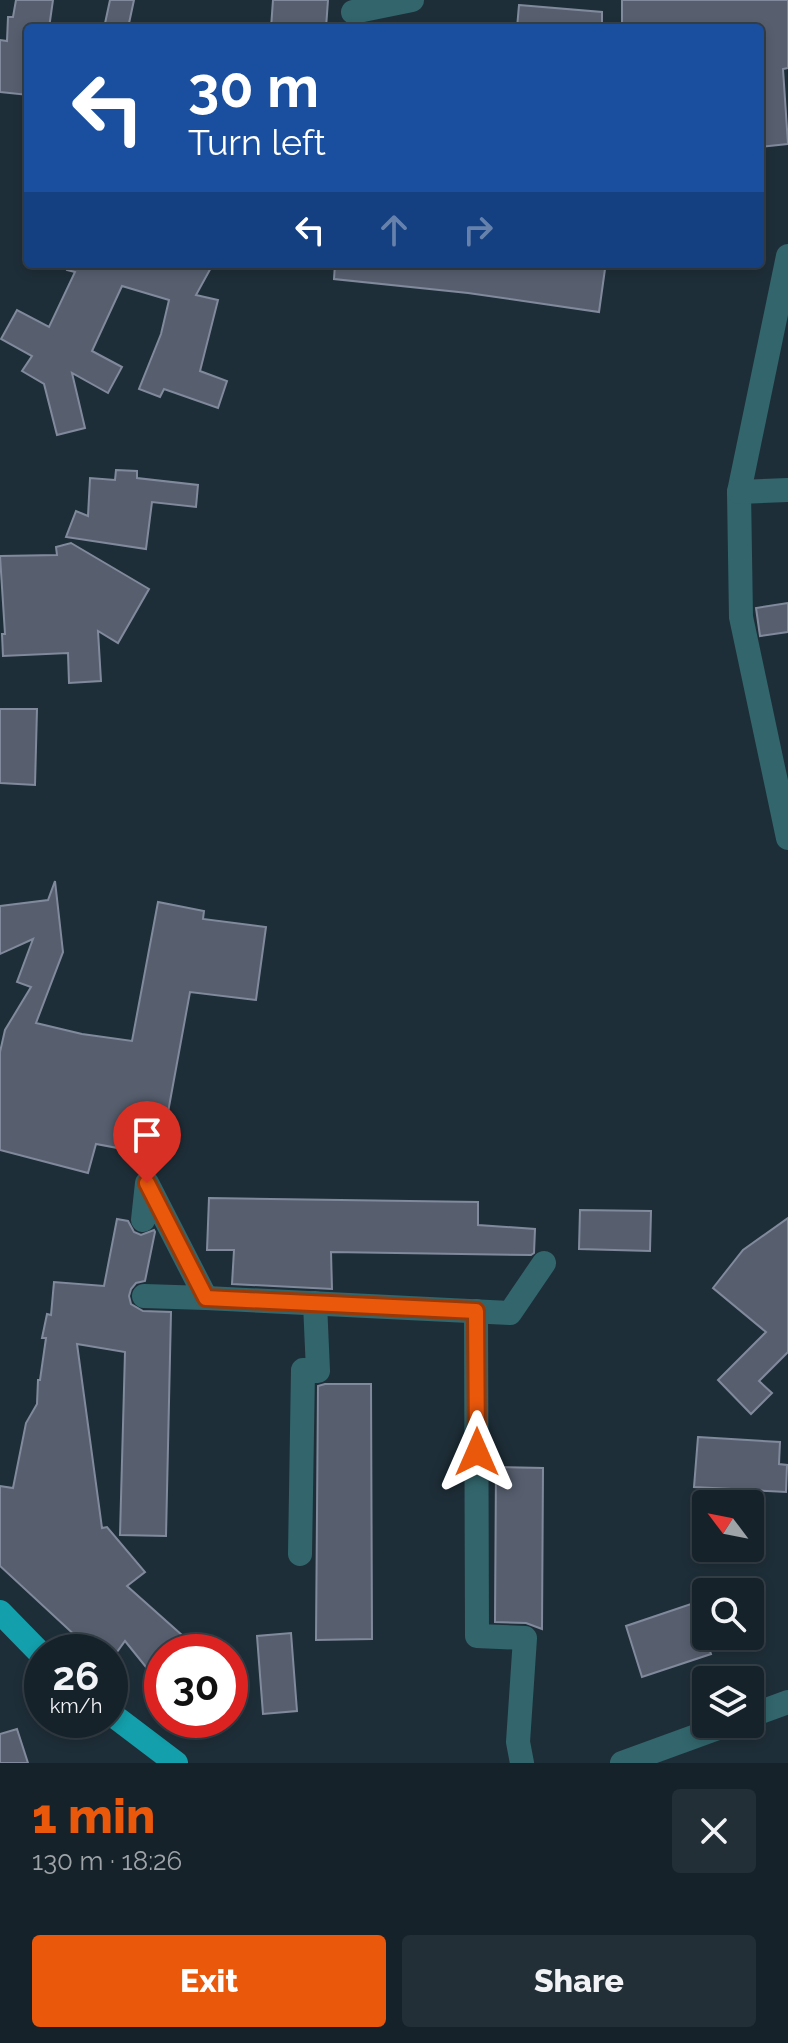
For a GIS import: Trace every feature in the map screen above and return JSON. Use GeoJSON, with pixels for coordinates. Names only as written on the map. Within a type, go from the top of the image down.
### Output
{"type":"FeatureCollection","features":[{"type":"Feature","properties":{"kind":"main road"},"geometry":{"type":"LineString","coordinates":[[0,1612],[24,1637]]}},
{"type":"Feature","properties":{"kind":"main road"},"geometry":{"type":"LineString","coordinates":[[128,1727],[176,1763]]}},
{"type":"Feature","properties":{"kind":"street"},"geometry":{"type":"LineString","coordinates":[[352,13],[412,0]]}},
{"type":"Feature","properties":{"kind":"street"},"geometry":{"type":"LineString","coordinates":[[788,256],[739,492],[741,617],[788,838]]}},
{"type":"Feature","properties":{"kind":"street"},"geometry":{"type":"LineString","coordinates":[[739,492],[788,490]]}},
{"type":"Feature","properties":{"kind":"street"},"geometry":{"type":"LineString","coordinates":[[143,1220],[147,1183],[206,1298]]}},
{"type":"Feature","properties":{"kind":"street"},"geometry":{"type":"LineString","coordinates":[[144,1296],[510,1313],[544,1263]]}},
{"type":"Feature","properties":{"kind":"street"},"geometry":{"type":"LineString","coordinates":[[300,1554],[303,1370],[318,1371],[315,1303]]}},
{"type":"Feature","properties":{"kind":"street"},"geometry":{"type":"LineString","coordinates":[[476,1311],[477,1636],[525,1638],[518,1742],[522,1763]]}},
{"type":"Feature","properties":{"kind":"street"},"geometry":{"type":"LineString","coordinates":[[764,1711],[788,1702]]}},
{"type":"Feature","properties":{"kind":"street"},"geometry":{"type":"LineString","coordinates":[[622,1763],[692,1737]]}},
{"type":"Feature","properties":{"kind":"building"},"geometry":{"type":"Polygon","coordinates":[[[16,0],[53,0],[50,24],[24,24],[24,95],[0,92],[0,40],[7,41],[8,17],[13,17],[16,0]]]}},
{"type":"Feature","properties":{"kind":"building"},"geometry":{"type":"Polygon","coordinates":[[[110,0],[134,0],[129,24],[105,24],[110,0]]]}},
{"type":"Feature","properties":{"kind":"building"},"geometry":{"type":"Polygon","coordinates":[[[273,0],[328,0],[326,24],[271,24],[273,0]]]}},
{"type":"Feature","properties":{"kind":"building"},"geometry":{"type":"Polygon","coordinates":[[[622,0],[788,0],[788,68],[783,69],[788,144],[764,147],[764,24],[622,24],[622,0]]]}},
{"type":"Feature","properties":{"kind":"building"},"geometry":{"type":"Polygon","coordinates":[[[519,5],[602,12],[602,24],[517,24],[519,5]]]}},
{"type":"Feature","properties":{"kind":"building"},"geometry":{"type":"Polygon","coordinates":[[[211,268],[196,295],[218,300],[200,371],[227,381],[218,408],[164,389],[160,397],[139,389],[161,334],[169,300],[122,286],[92,351],[122,367],[108,393],[72,373],[85,428],[57,435],[44,384],[22,371],[32,356],[1,339],[17,310],[49,327],[75,272],[67,270],[211,268]]]}},
{"type":"Feature","properties":{"kind":"building"},"geometry":{"type":"Polygon","coordinates":[[[335,268],[605,269],[599,312],[468,293],[334,279],[335,268]]]}},
{"type":"Feature","properties":{"kind":"building"},"geometry":{"type":"Polygon","coordinates":[[[116,470],[137,471],[137,478],[198,485],[196,507],[152,502],[146,549],[66,537],[76,511],[88,516],[90,478],[115,480],[116,470]]]}},
{"type":"Feature","properties":{"kind":"building"},"geometry":{"type":"Polygon","coordinates":[[[71,543],[149,589],[118,643],[98,631],[101,681],[69,683],[68,653],[3,656],[2,634],[5,634],[0,556],[57,555],[56,547],[71,543]]]}},
{"type":"Feature","properties":{"kind":"building"},"geometry":{"type":"Polygon","coordinates":[[[788,603],[788,632],[760,636],[756,608],[788,603]]]}},
{"type":"Feature","properties":{"kind":"building"},"geometry":{"type":"Polygon","coordinates":[[[0,709],[37,709],[35,785],[0,783],[0,709]]]}},
{"type":"Feature","properties":{"kind":"building"},"geometry":{"type":"Polygon","coordinates":[[[55,881],[63,952],[36,1023],[82,1034],[132,1041],[158,902],[204,911],[203,919],[266,927],[256,1000],[190,992],[160,1156],[96,1144],[88,1173],[0,1150],[0,1052],[5,1030],[31,987],[17,982],[33,939],[0,954],[0,906],[48,900],[55,881]]]}},
{"type":"Feature","properties":{"kind":"building"},"geometry":{"type":"Polygon","coordinates":[[[209,1198],[478,1202],[478,1225],[535,1229],[534,1253],[331,1252],[332,1289],[232,1284],[234,1250],[207,1250],[209,1198]]]}},
{"type":"Feature","properties":{"kind":"building"},"geometry":{"type":"Polygon","coordinates":[[[580,1210],[651,1211],[650,1251],[579,1249],[580,1210]]]}},
{"type":"Feature","properties":{"kind":"building"},"geometry":{"type":"Polygon","coordinates":[[[788,1218],[788,1352],[759,1381],[772,1393],[751,1414],[718,1380],[766,1332],[713,1288],[743,1250],[788,1218]]]}},
{"type":"Feature","properties":{"kind":"building"},"geometry":{"type":"Polygon","coordinates":[[[117,1219],[128,1221],[134,1232],[141,1235],[154,1230],[145,1281],[136,1283],[129,1296],[131,1304],[143,1311],[171,1312],[166,1536],[120,1535],[125,1352],[77,1344],[102,1528],[107,1527],[145,1572],[127,1586],[181,1634],[144,1634],[144,1665],[128,1645],[128,1634],[74,1634],[0,1566],[0,1486],[13,1488],[26,1423],[37,1404],[46,1338],[42,1338],[47,1314],[51,1315],[54,1282],[104,1286],[117,1219]]]}},
{"type":"Feature","properties":{"kind":"building"},"geometry":{"type":"Polygon","coordinates":[[[371,1384],[372,1639],[316,1640],[318,1386],[371,1384]]]}},
{"type":"Feature","properties":{"kind":"building"},"geometry":{"type":"Polygon","coordinates":[[[698,1437],[780,1442],[779,1464],[787,1465],[786,1492],[694,1487],[698,1437]]]}},
{"type":"Feature","properties":{"kind":"building"},"geometry":{"type":"Polygon","coordinates":[[[496,1467],[543,1468],[542,1629],[526,1623],[495,1622],[496,1467]]]}},
{"type":"Feature","properties":{"kind":"building"},"geometry":{"type":"Polygon","coordinates":[[[692,1604],[692,1650],[710,1650],[711,1654],[642,1677],[626,1626],[692,1604]]]}},
{"type":"Feature","properties":{"kind":"building"},"geometry":{"type":"Polygon","coordinates":[[[291,1633],[297,1711],[263,1714],[257,1636],[291,1633]]]}},
{"type":"Feature","properties":{"kind":"building"},"geometry":{"type":"Polygon","coordinates":[[[17,1729],[28,1763],[0,1763],[0,1734],[17,1729]]]}},
{"type":"Feature","properties":{"kind":"route"},"geometry":{"type":"LineString","coordinates":[[147,1183],[206,1298],[476,1311],[477,1452]]}}]}
